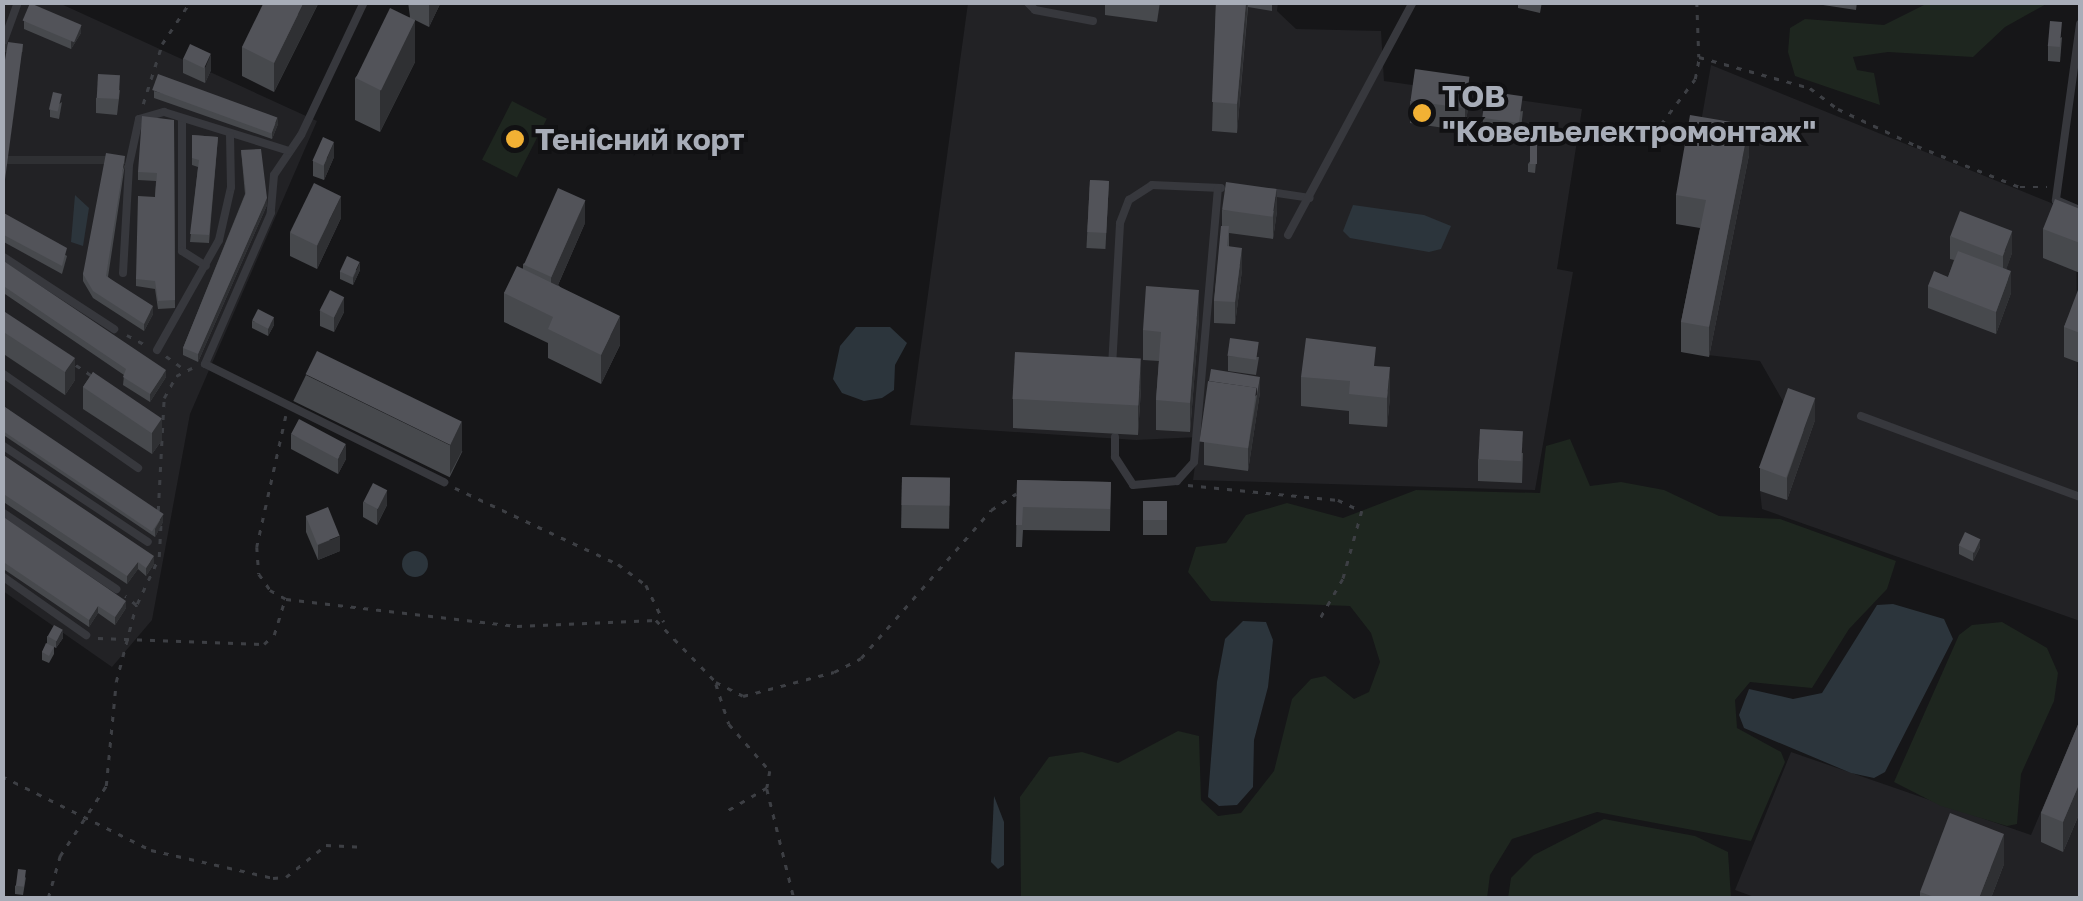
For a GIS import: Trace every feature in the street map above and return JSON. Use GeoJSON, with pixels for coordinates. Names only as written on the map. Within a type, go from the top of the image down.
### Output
{"type":"FeatureCollection","features":[{"type":"Feature","properties":{"kind":"lane"},"geometry":{"type":"LineString","coordinates":[[2,46],[4,28],[18,2]]}},
{"type":"Feature","properties":{"kind":"lane"},"geometry":{"type":"LineString","coordinates":[[364,2],[274,175],[272,213],[206,364],[444,482]]}},
{"type":"Feature","properties":{"kind":"lane"},"geometry":{"type":"LineString","coordinates":[[1027,2],[1035,10],[1093,20]]}},
{"type":"Feature","properties":{"kind":"lane"},"geometry":{"type":"LineString","coordinates":[[1288,235],[1413,2]]}},
{"type":"Feature","properties":{"kind":"lane"},"geometry":{"type":"LineString","coordinates":[[2080,24],[2056,200],[2080,210]]}},
{"type":"Feature","properties":{"kind":"lane"},"geometry":{"type":"LineString","coordinates":[[123,273],[129,165],[138,118],[164,112],[289,151]]}},
{"type":"Feature","properties":{"kind":"lane"},"geometry":{"type":"LineString","coordinates":[[182,120],[182,251],[206,266]]}},
{"type":"Feature","properties":{"kind":"lane"},"geometry":{"type":"LineString","coordinates":[[157,350],[206,266],[228,204],[230,135]]}},
{"type":"Feature","properties":{"kind":"lane"},"geometry":{"type":"LineString","coordinates":[[1112,368],[1120,223],[1129,200],[1152,186],[1233,189]]}},
{"type":"Feature","properties":{"kind":"lane"},"geometry":{"type":"LineString","coordinates":[[1115,437],[1116,456],[1132,485],[1177,481],[1194,462],[1218,188]]}},
{"type":"Feature","properties":{"kind":"lane"},"geometry":{"type":"LineString","coordinates":[[1264,192],[1310,198]]}},
{"type":"Feature","properties":{"kind":"lane"},"geometry":{"type":"LineString","coordinates":[[2,256],[114,329]]}},
{"type":"Feature","properties":{"kind":"lane"},"geometry":{"type":"LineString","coordinates":[[2,373],[138,468]]}},
{"type":"Feature","properties":{"kind":"lane"},"geometry":{"type":"LineString","coordinates":[[1860,416],[2080,497]]}},
{"type":"Feature","properties":{"kind":"lane"},"geometry":{"type":"LineString","coordinates":[[2,446],[148,542]]}},
{"type":"Feature","properties":{"kind":"lane"},"geometry":{"type":"LineString","coordinates":[[2,512],[116,589]]}},
{"type":"Feature","properties":{"kind":"lane"},"geometry":{"type":"LineString","coordinates":[[2,576],[86,634]]}},
{"type":"Feature","properties":{"kind":"path"},"geometry":{"type":"LineString","coordinates":[[138,118],[162,44],[190,2]]}},
{"type":"Feature","properties":{"kind":"path"},"geometry":{"type":"LineString","coordinates":[[1661,124],[1696,78],[1697,2]]}},
{"type":"Feature","properties":{"kind":"path"},"geometry":{"type":"LineString","coordinates":[[1699,58],[1810,88],[1838,110],[1917,146],[2020,186],[2044,185],[2056,200]]}},
{"type":"Feature","properties":{"kind":"path"},"geometry":{"type":"LineString","coordinates":[[114,329],[157,350],[186,370]]}},
{"type":"Feature","properties":{"kind":"path"},"geometry":{"type":"LineString","coordinates":[[69,360],[100,381]]}},
{"type":"Feature","properties":{"kind":"path"},"geometry":{"type":"LineString","coordinates":[[48,898],[70,838],[88,820],[106,786],[108,728],[126,640],[163,540],[156,504],[164,398],[186,370],[206,364]]}},
{"type":"Feature","properties":{"kind":"path"},"geometry":{"type":"LineString","coordinates":[[287,405],[278,472],[257,548],[259,574],[286,599],[517,626],[665,624]]}},
{"type":"Feature","properties":{"kind":"path"},"geometry":{"type":"LineString","coordinates":[[147,411],[162,421]]}},
{"type":"Feature","properties":{"kind":"path"},"geometry":{"type":"LineString","coordinates":[[1177,481],[1338,500],[1362,511],[1343,579],[1320,619]]}},
{"type":"Feature","properties":{"kind":"path"},"geometry":{"type":"LineString","coordinates":[[444,482],[618,564],[646,585],[665,624],[716,682],[743,696],[762,694],[861,658],[991,510],[1024,492]]}},
{"type":"Feature","properties":{"kind":"path"},"geometry":{"type":"LineString","coordinates":[[116,589],[136,605]]}},
{"type":"Feature","properties":{"kind":"path"},"geometry":{"type":"LineString","coordinates":[[86,634],[126,640],[264,644],[274,635],[286,599]]}},
{"type":"Feature","properties":{"kind":"path"},"geometry":{"type":"LineString","coordinates":[[716,682],[728,724],[768,764],[767,788],[794,898]]}},
{"type":"Feature","properties":{"kind":"path"},"geometry":{"type":"LineString","coordinates":[[2,776],[151,850],[273,878],[286,877],[326,844],[362,847]]}},
{"type":"Feature","properties":{"kind":"path"},"geometry":{"type":"LineString","coordinates":[[726,812],[767,788]]}},
{"type":"Feature","properties":{"kind":"shaded area"},"geometry":{"type":"Polygon","coordinates":[[[3,3],[59,3],[317,121],[190,414],[152,620],[112,667],[3,591],[3,3]]]}},
{"type":"Feature","properties":{"kind":"shaded area"},"geometry":{"type":"Polygon","coordinates":[[[968,3],[1278,3],[1277,11],[1296,29],[1381,31],[1384,81],[1582,109],[1557,269],[1573,272],[1535,490],[1193,480],[1199,437],[1136,440],[910,425],[968,3]]]}},
{"type":"Feature","properties":{"kind":"shaded area"},"geometry":{"type":"Polygon","coordinates":[[[1928,3],[2048,3],[2005,27],[1973,57],[1888,52],[1853,57],[1857,70],[1874,73],[1880,105],[1795,76],[1788,52],[1790,28],[1805,19],[1884,25],[1928,3]]]}},
{"type":"Feature","properties":{"kind":"shaded area"},"geometry":{"type":"Polygon","coordinates":[[[1711,65],[2076,213],[2080,621],[1762,509],[1760,491],[1788,410],[1760,361],[1681,352],[1706,230],[1697,145],[1711,65]]]}},
{"type":"Feature","properties":{"kind":"shaded area","name":"Тенісний корт"},"geometry":{"type":"Polygon","coordinates":[[[512,101],[547,119],[517,178],[482,160],[512,101]]]}},
{"type":"Feature","properties":{"kind":"shaded area"},"geometry":{"type":"Polygon","coordinates":[[[75,195],[89,208],[83,246],[71,242],[75,195]]]}},
{"type":"Feature","properties":{"kind":"shaded area"},"geometry":{"type":"Polygon","coordinates":[[[1353,205],[1424,215],[1451,226],[1441,249],[1429,252],[1350,238],[1343,231],[1353,205]]]}},
{"type":"Feature","properties":{"kind":"shaded area"},"geometry":{"type":"Polygon","coordinates":[[[856,327],[890,327],[907,343],[895,365],[894,390],[882,398],[864,401],[842,393],[833,379],[840,346],[856,327]]]}},
{"type":"Feature","properties":{"kind":"shaded area"},"geometry":{"type":"Polygon","coordinates":[[[1570,439],[1590,486],[1621,482],[1664,490],[1719,516],[1780,519],[1896,561],[1887,589],[1849,629],[1812,688],[1750,682],[1735,700],[1737,728],[1781,752],[1785,762],[1751,841],[1597,812],[1512,839],[1490,875],[1487,898],[1021,898],[1020,797],[1049,757],[1082,752],[1118,763],[1178,731],[1199,736],[1201,800],[1218,816],[1241,813],[1274,771],[1292,699],[1311,679],[1325,676],[1354,699],[1369,692],[1380,662],[1371,633],[1350,606],[1211,601],[1188,572],[1196,547],[1226,543],[1246,515],[1287,503],[1343,518],[1416,490],[1540,493],[1546,446],[1570,439]]]}},
{"type":"Feature","properties":{"kind":"shaded area"},"geometry":{"type":"Polygon","coordinates":[[[415,551],[424,555],[428,564],[424,573],[415,577],[406,573],[402,564],[406,555],[415,551]]]}},
{"type":"Feature","properties":{"kind":"shaded area"},"geometry":{"type":"Polygon","coordinates":[[[1893,604],[1944,619],[1953,639],[1885,772],[1874,778],[1851,773],[1744,728],[1739,715],[1749,689],[1793,699],[1822,693],[1877,605],[1893,604]]]}},
{"type":"Feature","properties":{"kind":"shaded area"},"geometry":{"type":"Polygon","coordinates":[[[1243,621],[1266,622],[1273,640],[1268,687],[1254,740],[1253,787],[1237,805],[1219,806],[1208,797],[1217,682],[1225,639],[1243,621]]]}},
{"type":"Feature","properties":{"kind":"shaded area"},"geometry":{"type":"Polygon","coordinates":[[[2002,622],[2047,648],[2058,673],[2054,701],[2021,774],[2017,824],[2007,826],[1941,806],[1894,782],[1959,635],[1972,625],[2002,622]]]}},
{"type":"Feature","properties":{"kind":"shaded area"},"geometry":{"type":"Polygon","coordinates":[[[2080,719],[2080,898],[1757,898],[1735,890],[1791,752],[2031,835],[2080,719]]]}},
{"type":"Feature","properties":{"kind":"shaded area"},"geometry":{"type":"Polygon","coordinates":[[[994,796],[1004,822],[1004,865],[998,869],[991,862],[994,796]]]}},
{"type":"Feature","properties":{"kind":"shaded area"},"geometry":{"type":"Polygon","coordinates":[[[1604,819],[1695,836],[1728,852],[1731,898],[1508,898],[1511,878],[1534,855],[1604,819]]]}},
{"type":"Feature","properties":{"kind":"building"},"geometry":{"type":"Polygon","coordinates":[[[264,2],[304,2],[274,63],[242,47],[264,2]]]}},
{"type":"Feature","properties":{"kind":"building"},"geometry":{"type":"Polygon","coordinates":[[[1216,2],[1246,2],[1237,104],[1212,102],[1216,2]]]}},
{"type":"Feature","properties":{"kind":"building"},"geometry":{"type":"Polygon","coordinates":[[[30,3],[82,25],[74,42],[23,20],[30,3]]]}},
{"type":"Feature","properties":{"kind":"building"},"geometry":{"type":"Polygon","coordinates":[[[390,8],[415,20],[381,90],[356,78],[390,8]]]}},
{"type":"Feature","properties":{"kind":"building"},"geometry":{"type":"Polygon","coordinates":[[[2050,21],[2062,22],[2060,47],[2048,46],[2050,21]]]}},
{"type":"Feature","properties":{"kind":"building"},"geometry":{"type":"Polygon","coordinates":[[[8,42],[23,44],[2,202],[2,78],[8,42]]]}},
{"type":"Feature","properties":{"kind":"building"},"geometry":{"type":"Polygon","coordinates":[[[190,44],[211,54],[204,68],[183,59],[190,44]]]}},
{"type":"Feature","properties":{"kind":"building"},"geometry":{"type":"Polygon","coordinates":[[[1415,69],[1469,77],[1465,108],[1411,101],[1415,69]]]}},
{"type":"Feature","properties":{"kind":"building"},"geometry":{"type":"Polygon","coordinates":[[[98,74],[120,75],[119,99],[97,98],[98,74]]]}},
{"type":"Feature","properties":{"kind":"building"},"geometry":{"type":"Polygon","coordinates":[[[158,74],[277,117],[272,133],[152,90],[158,74]]]}},
{"type":"Feature","properties":{"kind":"building"},"geometry":{"type":"Polygon","coordinates":[[[1486,91],[1523,96],[1519,123],[1482,118],[1486,91]]]}},
{"type":"Feature","properties":{"kind":"building"},"geometry":{"type":"Polygon","coordinates":[[[53,92],[62,94],[58,112],[49,110],[53,92]]]}},
{"type":"Feature","properties":{"kind":"building"},"geometry":{"type":"Polygon","coordinates":[[[1690,115],[1749,125],[1709,327],[1681,322],[1706,200],[1676,195],[1690,115]]]}},
{"type":"Feature","properties":{"kind":"building"},"geometry":{"type":"Polygon","coordinates":[[[142,116],[174,120],[175,300],[158,301],[155,281],[136,279],[138,196],[155,197],[157,173],[138,172],[142,116]]]}},
{"type":"Feature","properties":{"kind":"building"},"geometry":{"type":"Polygon","coordinates":[[[192,135],[218,137],[209,235],[190,234],[199,160],[192,158],[192,135]]]}},
{"type":"Feature","properties":{"kind":"building"},"geometry":{"type":"Polygon","coordinates":[[[323,137],[334,142],[323,166],[312,161],[323,137]]]}},
{"type":"Feature","properties":{"kind":"building"},"geometry":{"type":"Polygon","coordinates":[[[1530,144],[1537,144],[1537,164],[1530,164],[1530,144]]]}},
{"type":"Feature","properties":{"kind":"building"},"geometry":{"type":"Polygon","coordinates":[[[261,149],[267,198],[198,354],[183,348],[246,193],[241,150],[261,149]]]}},
{"type":"Feature","properties":{"kind":"building"},"geometry":{"type":"Polygon","coordinates":[[[106,153],[125,156],[106,276],[153,306],[144,324],[93,291],[83,274],[106,153]]]}},
{"type":"Feature","properties":{"kind":"building"},"geometry":{"type":"Polygon","coordinates":[[[1090,180],[1109,181],[1106,233],[1087,232],[1090,180]]]}},
{"type":"Feature","properties":{"kind":"building"},"geometry":{"type":"Polygon","coordinates":[[[1226,182],[1277,189],[1273,217],[1222,210],[1226,182]]]}},
{"type":"Feature","properties":{"kind":"building"},"geometry":{"type":"Polygon","coordinates":[[[314,183],[341,196],[317,246],[290,232],[314,183]]]}},
{"type":"Feature","properties":{"kind":"building"},"geometry":{"type":"Polygon","coordinates":[[[558,188],[585,200],[551,277],[524,265],[558,188]]]}},
{"type":"Feature","properties":{"kind":"building"},"geometry":{"type":"Polygon","coordinates":[[[2055,199],[2080,209],[2080,243],[2043,229],[2055,199]]]}},
{"type":"Feature","properties":{"kind":"building"},"geometry":{"type":"Polygon","coordinates":[[[1960,211],[2012,231],[2003,256],[1950,236],[1960,211]]]}},
{"type":"Feature","properties":{"kind":"building"},"geometry":{"type":"Polygon","coordinates":[[[2,212],[67,248],[62,266],[2,234],[2,212]]]}},
{"type":"Feature","properties":{"kind":"building"},"geometry":{"type":"Polygon","coordinates":[[[1221,226],[1229,226],[1227,246],[1242,248],[1235,302],[1214,301],[1221,226]]]}},
{"type":"Feature","properties":{"kind":"building"},"geometry":{"type":"Polygon","coordinates":[[[1958,251],[2011,271],[1996,312],[1928,286],[1934,271],[1948,277],[1958,251]]]}},
{"type":"Feature","properties":{"kind":"building"},"geometry":{"type":"Polygon","coordinates":[[[347,256],[360,262],[353,277],[340,271],[347,256]]]}},
{"type":"Feature","properties":{"kind":"building"},"geometry":{"type":"Polygon","coordinates":[[[2,260],[166,370],[150,394],[123,377],[126,369],[2,285],[2,260]]]}},
{"type":"Feature","properties":{"kind":"building"},"geometry":{"type":"Polygon","coordinates":[[[517,266],[620,316],[601,355],[548,329],[553,317],[504,293],[517,266]]]}},
{"type":"Feature","properties":{"kind":"building"},"geometry":{"type":"Polygon","coordinates":[[[1146,286],[1199,290],[1190,403],[1156,400],[1161,332],[1143,330],[1146,286]]]}},
{"type":"Feature","properties":{"kind":"building"},"geometry":{"type":"Polygon","coordinates":[[[330,290],[344,297],[334,318],[320,310],[330,290]]]}},
{"type":"Feature","properties":{"kind":"building"},"geometry":{"type":"Polygon","coordinates":[[[2080,291],[2080,333],[2064,327],[2080,291]]]}},
{"type":"Feature","properties":{"kind":"building"},"geometry":{"type":"Polygon","coordinates":[[[258,309],[274,317],[268,329],[252,321],[258,309]]]}},
{"type":"Feature","properties":{"kind":"building"},"geometry":{"type":"Polygon","coordinates":[[[2,310],[75,358],[65,372],[2,331],[2,310]]]}},
{"type":"Feature","properties":{"kind":"building"},"geometry":{"type":"Polygon","coordinates":[[[1230,338],[1259,342],[1256,360],[1227,356],[1230,338]]]}},
{"type":"Feature","properties":{"kind":"building"},"geometry":{"type":"Polygon","coordinates":[[[1306,338],[1376,347],[1374,366],[1390,367],[1387,398],[1349,394],[1350,381],[1301,377],[1306,338]]]}},
{"type":"Feature","properties":{"kind":"building"},"geometry":{"type":"Polygon","coordinates":[[[317,351],[462,422],[450,445],[306,374],[317,351]]]}},
{"type":"Feature","properties":{"kind":"building"},"geometry":{"type":"Polygon","coordinates":[[[1015,352],[1141,359],[1138,406],[1013,399],[1015,352]]]}},
{"type":"Feature","properties":{"kind":"building"},"geometry":{"type":"Polygon","coordinates":[[[1211,369],[1260,377],[1257,395],[1257,388],[1209,381],[1211,369]]]}},
{"type":"Feature","properties":{"kind":"building"},"geometry":{"type":"Polygon","coordinates":[[[93,372],[162,418],[152,433],[83,387],[93,372]]]}},
{"type":"Feature","properties":{"kind":"building"},"geometry":{"type":"Polygon","coordinates":[[[1208,381],[1257,388],[1248,448],[1200,441],[1208,381]]]}},
{"type":"Feature","properties":{"kind":"building"},"geometry":{"type":"Polygon","coordinates":[[[1788,388],[1815,398],[1786,478],[1759,468],[1788,388]]]}},
{"type":"Feature","properties":{"kind":"building"},"geometry":{"type":"Polygon","coordinates":[[[2,405],[164,514],[152,531],[2,430],[2,405]]]}},
{"type":"Feature","properties":{"kind":"building"},"geometry":{"type":"Polygon","coordinates":[[[299,419],[346,444],[338,459],[291,434],[299,419]]]}},
{"type":"Feature","properties":{"kind":"building"},"geometry":{"type":"Polygon","coordinates":[[[1480,429],[1523,431],[1521,461],[1478,459],[1480,429]]]}},
{"type":"Feature","properties":{"kind":"building"},"geometry":{"type":"Polygon","coordinates":[[[2,454],[154,556],[146,568],[138,562],[127,576],[2,493],[2,454]]]}},
{"type":"Feature","properties":{"kind":"building"},"geometry":{"type":"Polygon","coordinates":[[[902,477],[950,478],[950,506],[902,505],[902,477]]]}},
{"type":"Feature","properties":{"kind":"building"},"geometry":{"type":"Polygon","coordinates":[[[1017,480],[1111,482],[1110,509],[1023,507],[1022,525],[1016,525],[1017,480]]]}},
{"type":"Feature","properties":{"kind":"building"},"geometry":{"type":"Polygon","coordinates":[[[373,483],[387,490],[378,509],[363,502],[373,483]]]}},
{"type":"Feature","properties":{"kind":"building"},"geometry":{"type":"Polygon","coordinates":[[[1143,501],[1167,501],[1167,520],[1143,520],[1143,501]]]}},
{"type":"Feature","properties":{"kind":"building"},"geometry":{"type":"Polygon","coordinates":[[[328,507],[340,536],[317,545],[306,516],[328,507]]]}},
{"type":"Feature","properties":{"kind":"building"},"geometry":{"type":"Polygon","coordinates":[[[2,516],[126,601],[115,617],[98,606],[89,620],[2,561],[2,516]]]}},
{"type":"Feature","properties":{"kind":"building"},"geometry":{"type":"Polygon","coordinates":[[[1965,532],[1980,539],[1974,553],[1959,546],[1965,532]]]}},
{"type":"Feature","properties":{"kind":"building"},"geometry":{"type":"Polygon","coordinates":[[[54,625],[63,630],[56,641],[48,636],[54,625]]]}},
{"type":"Feature","properties":{"kind":"building"},"geometry":{"type":"Polygon","coordinates":[[[46,643],[54,647],[49,656],[42,652],[46,643]]]}},
{"type":"Feature","properties":{"kind":"building"},"geometry":{"type":"Polygon","coordinates":[[[2080,720],[2080,782],[2063,822],[2041,813],[2080,720]]]}},
{"type":"Feature","properties":{"kind":"building"},"geometry":{"type":"Polygon","coordinates":[[[1950,813],[2004,834],[1979,898],[1937,898],[1920,892],[1950,813]]]}},
{"type":"Feature","properties":{"kind":"building"},"geometry":{"type":"Polygon","coordinates":[[[18,869],[26,870],[24,887],[16,886],[18,869]]]}},
{"type":"Feature","properties":{"kind":"place","name":"ТОВ \"Ковельелектромонтаж\""},"geometry":{"type":"Point","coordinates":[1422,113]}},
{"type":"Feature","properties":{"kind":"place","name":"Тенісний корт"},"geometry":{"type":"Point","coordinates":[515,139]}}]}
